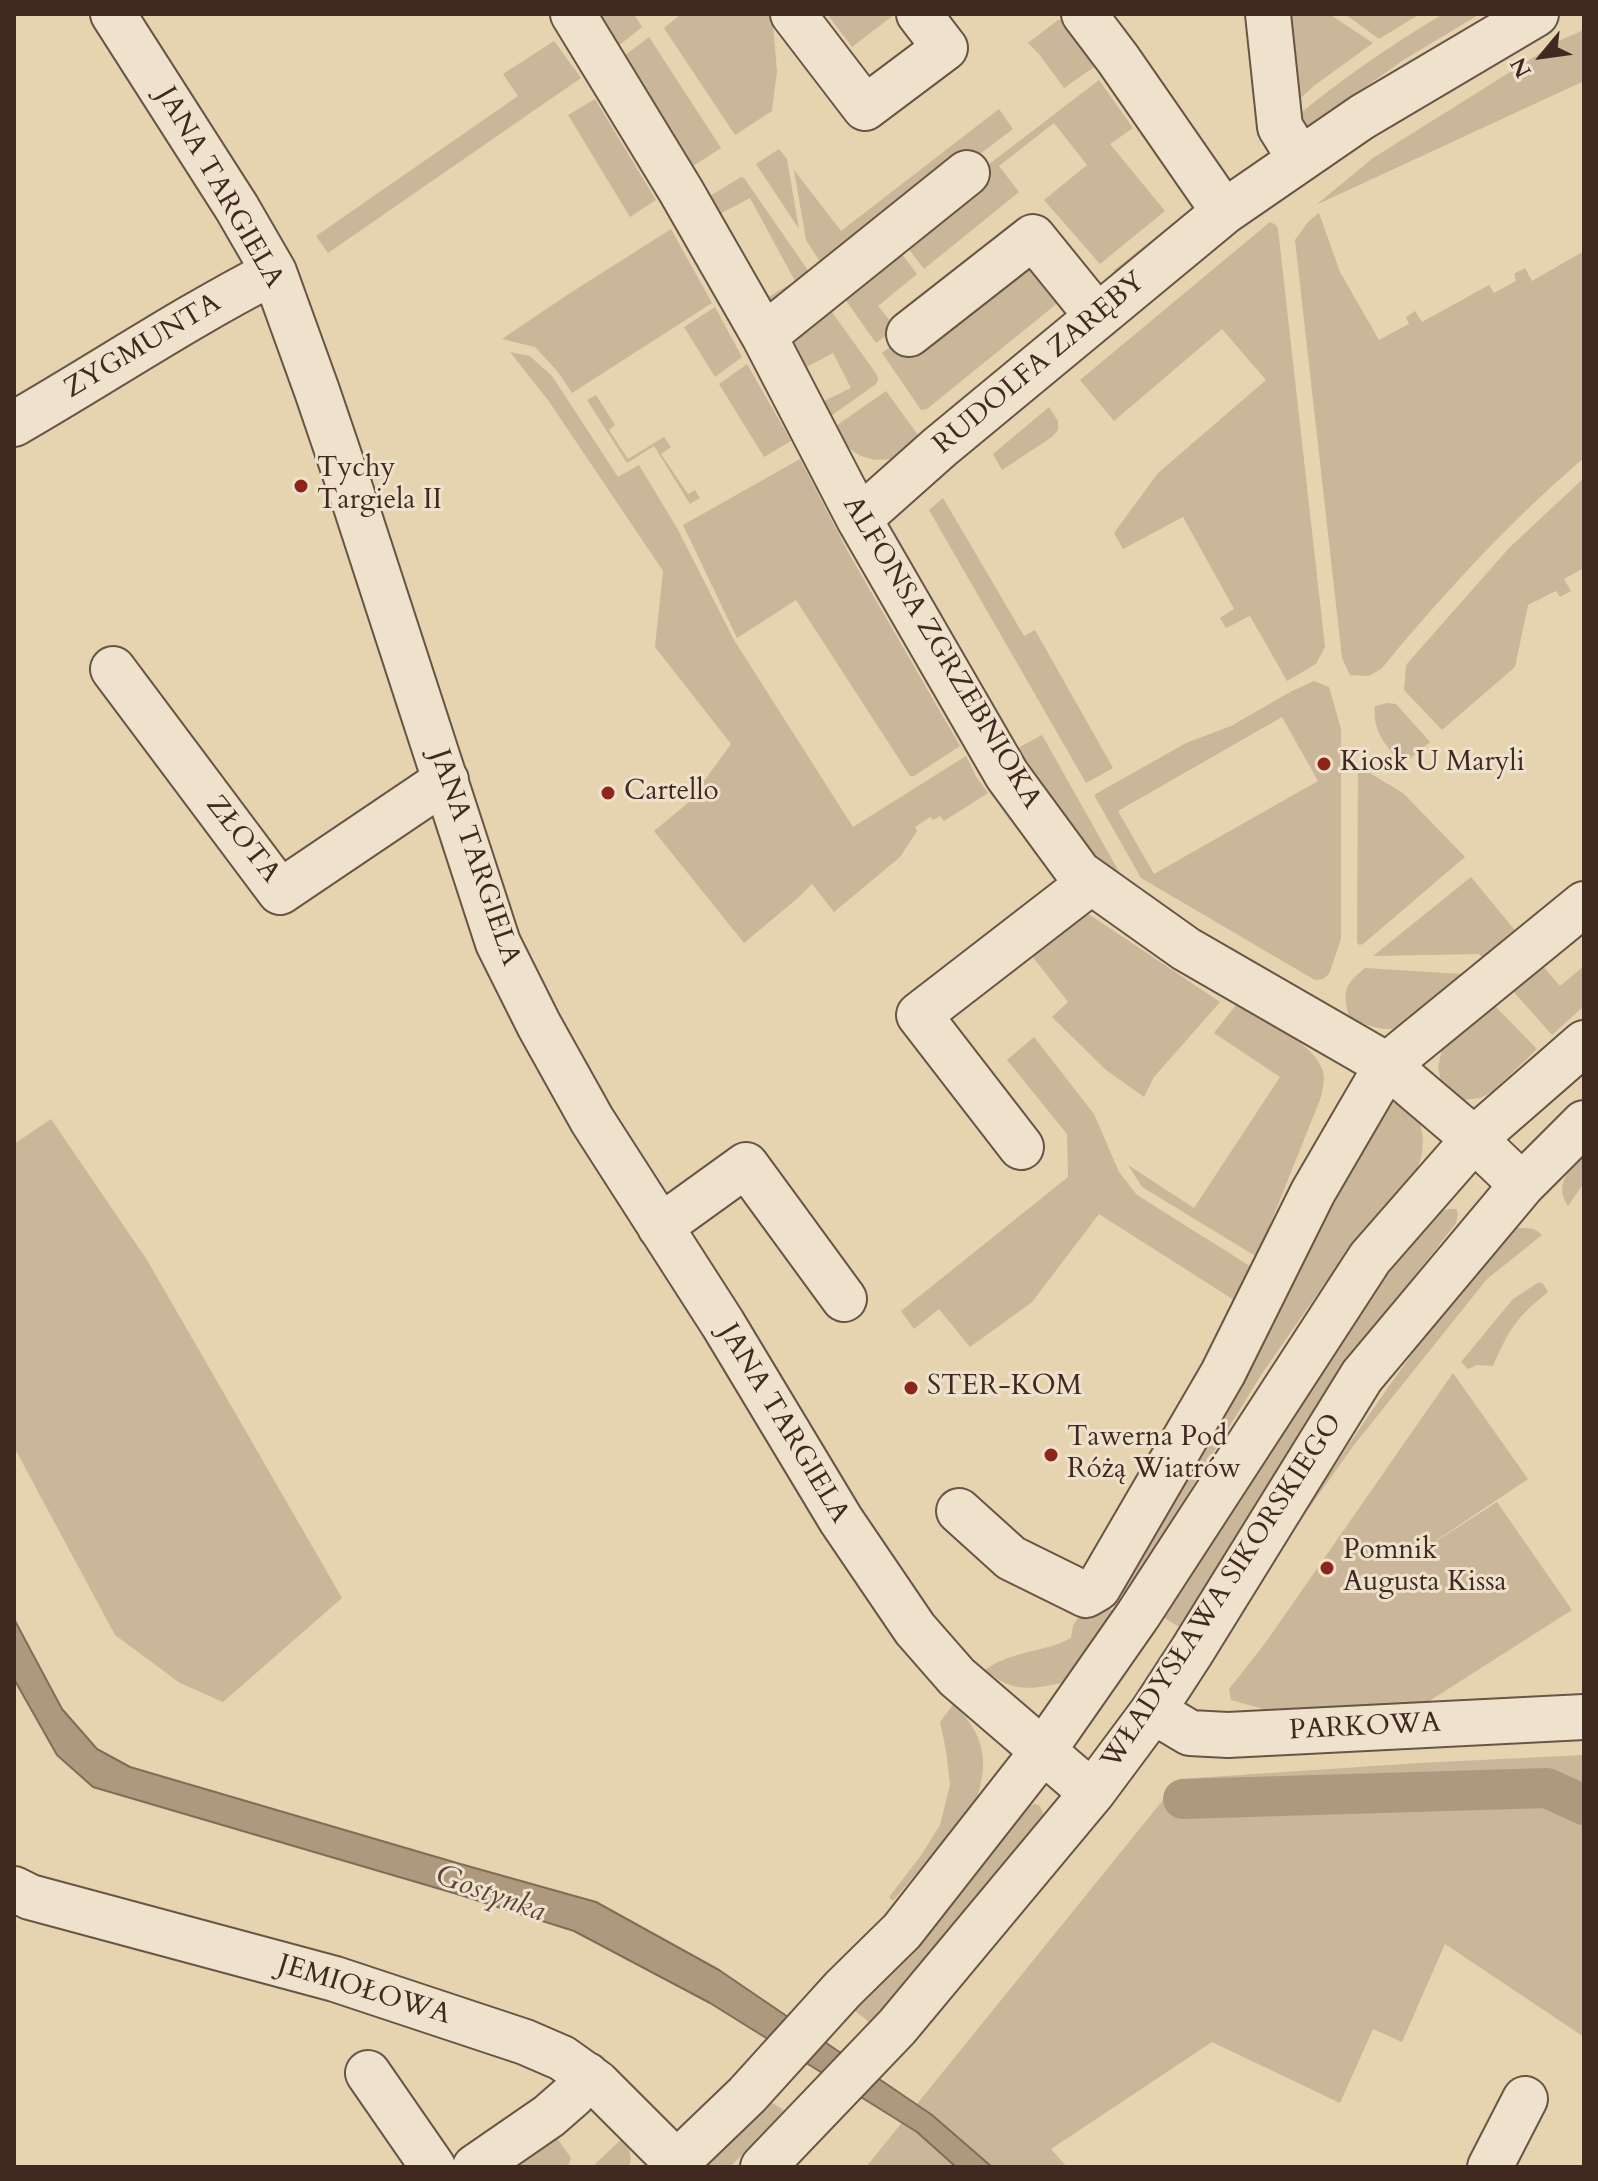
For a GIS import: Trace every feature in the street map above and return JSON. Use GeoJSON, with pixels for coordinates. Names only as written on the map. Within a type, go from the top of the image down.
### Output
{"type":"FeatureCollection","features":[{"type":"Feature","properties":{"kind":"street","name":"JANA TARGIELA"},"geometry":{"type":"LineString","coordinates":[[113,14],[237,208],[274,272],[317,391],[498,943],[539,1025],[592,1120],[723,1324],[847,1529],[915,1629],[957,1677],[1092,1793]]}},
{"type":"Feature","properties":{"kind":"street","name":"ALFONSA ZGRZEBNIOKA"},"geometry":{"type":"LineString","coordinates":[[573,14],[681,191],[764,336],[859,519],[1007,775],[1079,873],[1186,949],[1387,1065],[1474,1139],[1522,1185]]}},
{"type":"Feature","properties":{"kind":"street"},"geometry":{"type":"LineString","coordinates":[[793,14],[865,108],[945,48],[919,14]]}},
{"type":"Feature","properties":{"kind":"street"},"geometry":{"type":"LineString","coordinates":[[1084,14],[1224,212]]}},
{"type":"Feature","properties":{"kind":"street"},"geometry":{"type":"LineString","coordinates":[[1268,14],[1280,127],[1300,159]]}},
{"type":"Feature","properties":{"kind":"street","name":"RUDOLFA ZARĘBY"},"geometry":{"type":"LineString","coordinates":[[859,519],[940,447],[1224,212],[1362,117],[1536,14]]}},
{"type":"Feature","properties":{"kind":"street"},"geometry":{"type":"LineString","coordinates":[[764,336],[967,173]]}},
{"type":"Feature","properties":{"kind":"street"},"geometry":{"type":"LineString","coordinates":[[909,334],[1033,237],[1097,316]]}},
{"type":"Feature","properties":{"kind":"street","name":"ZYGMUNTA"},"geometry":{"type":"LineString","coordinates":[[14,424],[201,310],[274,272]]}},
{"type":"Feature","properties":{"kind":"street","name":"ZŁOTA"},"geometry":{"type":"LineString","coordinates":[[113,669],[280,892],[446,780]]}},
{"type":"Feature","properties":{"kind":"street"},"geometry":{"type":"LineString","coordinates":[[1021,1147],[919,1015],[1091,882]]}},
{"type":"Feature","properties":{"kind":"street"},"geometry":{"type":"LineString","coordinates":[[959,1511],[1011,1558],[1086,1595],[1098,1588],[1223,1373],[1313,1192],[1387,1065],[1584,904]]}},
{"type":"Feature","properties":{"kind":"street","name":"WŁADYSŁAWA SIKORSKIEGO"},"geometry":{"type":"LineString","coordinates":[[675,2165],[747,2095],[843,1989],[902,1931],[1043,1751],[1138,1615],[1370,1258],[1474,1139],[1584,1043]]}},
{"type":"Feature","properties":{"kind":"street","name":"WŁADYSŁAWA SIKORSKIEGO"},"geometry":{"type":"LineString","coordinates":[[778,2152],[897,2027],[1092,1793],[1153,1711],[1192,1651],[1362,1376],[1522,1185],[1584,1123]]}},
{"type":"Feature","properties":{"kind":"street"},"geometry":{"type":"LineString","coordinates":[[660,1227],[746,1165],[844,1299]]}},
{"type":"Feature","properties":{"kind":"street","name":"PARKOWA"},"geometry":{"type":"LineString","coordinates":[[1153,1711],[1190,1733],[1228,1735],[1584,1717]]}},
{"type":"Feature","properties":{"kind":"street","name":"JEMIOŁOWA"},"geometry":{"type":"LineString","coordinates":[[14,1889],[43,1900],[335,1979],[525,2042],[562,2058],[587,2075],[631,2115],[675,2165]]}},
{"type":"Feature","properties":{"kind":"street"},"geometry":{"type":"LineString","coordinates":[[368,2073],[433,2167]]}},
{"type":"Feature","properties":{"kind":"street"},"geometry":{"type":"LineString","coordinates":[[475,2167],[549,2116],[573,2095],[587,2075]]}},
{"type":"Feature","properties":{"kind":"street"},"geometry":{"type":"LineString","coordinates":[[1490,2167],[1525,2099]]}},
{"type":"Feature","properties":{"kind":"shaded area"},"geometry":{"type":"Polygon","coordinates":[[[597,14],[634,14],[642,27],[617,47],[597,14]]]}},
{"type":"Feature","properties":{"kind":"shaded area"},"geometry":{"type":"Polygon","coordinates":[[[681,14],[772,14],[777,71],[772,111],[735,135],[664,28],[681,14]]]}},
{"type":"Feature","properties":{"kind":"shaded area"},"geometry":{"type":"Polygon","coordinates":[[[827,14],[895,14],[852,47],[827,14]]]}},
{"type":"Feature","properties":{"kind":"shaded area"},"geometry":{"type":"Polygon","coordinates":[[[1286,14],[1329,14],[1373,43],[1294,104],[1286,14]]]}},
{"type":"Feature","properties":{"kind":"shaded area"},"geometry":{"type":"Polygon","coordinates":[[[1345,14],[1420,14],[1379,39],[1345,14]]]}},
{"type":"Feature","properties":{"kind":"shaded area"},"geometry":{"type":"Polygon","coordinates":[[[1443,14],[1480,14],[1405,59],[1310,126],[1306,127],[1297,116],[1368,62],[1443,14]]]}},
{"type":"Feature","properties":{"kind":"shaded area"},"geometry":{"type":"Polygon","coordinates":[[[1066,19],[1104,60],[1064,88],[1028,43],[1058,20],[1066,19]]]}},
{"type":"Feature","properties":{"kind":"shaded area"},"geometry":{"type":"Polygon","coordinates":[[[1584,30],[1584,81],[1316,205],[1373,158],[1561,40],[1584,30]]]}},
{"type":"Feature","properties":{"kind":"shaded area"},"geometry":{"type":"Polygon","coordinates":[[[649,37],[721,148],[690,168],[623,57],[649,37]]]}},
{"type":"Feature","properties":{"kind":"shaded area"},"geometry":{"type":"Polygon","coordinates":[[[554,41],[581,78],[328,253],[316,236],[518,96],[503,74],[554,41]]]}},
{"type":"Feature","properties":{"kind":"shaded area"},"geometry":{"type":"Polygon","coordinates":[[[1099,80],[1133,128],[1110,144],[1165,211],[1100,264],[1044,200],[1087,165],[1054,123],[999,166],[1019,192],[924,269],[904,243],[971,178],[1099,80]]]}},
{"type":"Feature","properties":{"kind":"shaded area"},"geometry":{"type":"Polygon","coordinates":[[[595,99],[656,200],[630,217],[568,115],[595,99]]]}},
{"type":"Feature","properties":{"kind":"shaded area"},"geometry":{"type":"Polygon","coordinates":[[[999,109],[1013,129],[826,271],[806,240],[794,170],[841,231],[999,109]]]}},
{"type":"Feature","properties":{"kind":"shaded area"},"geometry":{"type":"Polygon","coordinates":[[[779,149],[787,159],[799,229],[756,164],[779,149]]]}},
{"type":"Feature","properties":{"kind":"shaded area"},"geometry":{"type":"Polygon","coordinates":[[[741,177],[814,279],[772,313],[765,299],[795,281],[750,198],[718,215],[707,198],[741,177]]]}},
{"type":"Feature","properties":{"kind":"shaded area"},"geometry":{"type":"Polygon","coordinates":[[[1204,198],[1206,205],[1123,272],[1113,271],[1204,198]]]}},
{"type":"Feature","properties":{"kind":"shaded area"},"geometry":{"type":"Polygon","coordinates":[[[1319,213],[1340,272],[1379,340],[1409,324],[1406,317],[1415,311],[1422,322],[1489,285],[1494,293],[1516,281],[1514,274],[1525,268],[1532,281],[1584,251],[1584,458],[1504,532],[1453,585],[1382,668],[1369,676],[1350,675],[1342,658],[1295,240],[1319,213]]]}},
{"type":"Feature","properties":{"kind":"shaded area"},"geometry":{"type":"Polygon","coordinates":[[[1270,222],[1278,229],[1325,647],[1316,664],[1287,681],[1250,616],[1226,628],[1220,618],[1234,609],[1183,517],[1123,549],[1114,533],[1158,473],[1266,380],[1222,329],[1114,421],[1080,380],[1270,222]]]}},
{"type":"Feature","properties":{"kind":"shaded area"},"geometry":{"type":"Polygon","coordinates":[[[671,229],[712,303],[572,393],[535,347],[502,339],[567,295],[671,229]]]}},
{"type":"Feature","properties":{"kind":"shaded area"},"geometry":{"type":"Polygon","coordinates":[[[898,249],[917,274],[878,306],[896,328],[876,343],[842,295],[898,249]]]}},
{"type":"Feature","properties":{"kind":"shaded area"},"geometry":{"type":"Polygon","coordinates":[[[1032,257],[1065,297],[927,409],[921,410],[882,353],[903,336],[1032,257]]]}},
{"type":"Feature","properties":{"kind":"shaded area"},"geometry":{"type":"Polygon","coordinates":[[[827,305],[878,380],[828,418],[820,403],[851,388],[833,353],[803,369],[790,338],[827,305]]]}},
{"type":"Feature","properties":{"kind":"shaded area"},"geometry":{"type":"Polygon","coordinates":[[[715,307],[742,357],[715,377],[684,327],[715,307]]]}},
{"type":"Feature","properties":{"kind":"shaded area"},"geometry":{"type":"Polygon","coordinates":[[[510,352],[530,356],[552,376],[618,477],[639,465],[677,528],[734,640],[853,827],[966,756],[988,793],[944,821],[940,816],[933,820],[930,817],[915,827],[917,831],[900,857],[834,912],[812,884],[744,943],[654,831],[688,803],[731,744],[655,647],[663,571],[548,400],[510,352]]]}},
{"type":"Feature","properties":{"kind":"shaded area"},"geometry":{"type":"Polygon","coordinates":[[[747,364],[791,441],[764,457],[719,384],[747,364]]]}},
{"type":"Feature","properties":{"kind":"shaded area"},"geometry":{"type":"Polygon","coordinates":[[[886,391],[926,446],[899,457],[874,460],[853,451],[833,428],[886,391]]]}},
{"type":"Feature","properties":{"kind":"shaded area"},"geometry":{"type":"Polygon","coordinates":[[[596,395],[615,425],[609,430],[628,459],[664,437],[671,447],[661,454],[688,494],[695,490],[700,498],[690,504],[654,446],[627,463],[587,400],[596,395]]]}},
{"type":"Feature","properties":{"kind":"shaded area"},"geometry":{"type":"Polygon","coordinates":[[[1049,407],[1058,421],[1058,430],[1002,470],[993,454],[1049,407]]]}},
{"type":"Feature","properties":{"kind":"shaded area"},"geometry":{"type":"Polygon","coordinates":[[[800,459],[848,552],[960,746],[914,776],[910,776],[796,600],[737,638],[683,525],[800,459]]]}},
{"type":"Feature","properties":{"kind":"shaded area"},"geometry":{"type":"Polygon","coordinates":[[[1584,478],[1584,568],[1564,579],[1571,591],[1560,597],[1556,591],[1528,605],[1515,667],[1442,730],[1404,690],[1406,665],[1509,548],[1584,478]]]}},
{"type":"Feature","properties":{"kind":"shaded area"},"geometry":{"type":"Polygon","coordinates":[[[943,498],[1024,636],[1035,630],[1113,768],[1086,783],[929,510],[943,498]]]}},
{"type":"Feature","properties":{"kind":"shaded area"},"geometry":{"type":"Polygon","coordinates":[[[1314,681],[1329,687],[1341,729],[1341,939],[1329,974],[1315,980],[1141,878],[1094,795],[1186,743],[1231,726],[1314,681]],[[1282,717],[1118,811],[1154,874],[1318,781],[1282,717]]]}},
{"type":"Feature","properties":{"kind":"shaded area"},"geometry":{"type":"Polygon","coordinates":[[[1396,704],[1430,742],[1402,765],[1382,738],[1376,724],[1375,706],[1396,704]]]}},
{"type":"Feature","properties":{"kind":"shaded area"},"geometry":{"type":"Polygon","coordinates":[[[1042,735],[1127,886],[1080,847],[1016,749],[1042,735]]]}},
{"type":"Feature","properties":{"kind":"shaded area"},"geometry":{"type":"Polygon","coordinates":[[[1358,766],[1403,793],[1465,857],[1359,945],[1357,942],[1358,766]]]}},
{"type":"Feature","properties":{"kind":"shaded area"},"geometry":{"type":"Polygon","coordinates":[[[1471,877],[1523,940],[1491,966],[1479,954],[1373,956],[1471,877]]]}},
{"type":"Feature","properties":{"kind":"shaded area"},"geometry":{"type":"Polygon","coordinates":[[[1081,909],[1220,1002],[1154,1077],[1144,1097],[1106,1070],[1052,1017],[1068,1002],[1028,951],[1081,909]]]}},
{"type":"Feature","properties":{"kind":"shaded area"},"geometry":{"type":"Polygon","coordinates":[[[1542,965],[1560,986],[1584,966],[1584,1006],[1552,1035],[1512,990],[1542,965]]]}},
{"type":"Feature","properties":{"kind":"shaded area"},"geometry":{"type":"Polygon","coordinates":[[[1365,968],[1462,974],[1468,983],[1401,1028],[1380,1028],[1349,1016],[1347,989],[1365,968]]]}},
{"type":"Feature","properties":{"kind":"shaded area"},"geometry":{"type":"Polygon","coordinates":[[[1236,1005],[1302,1044],[1321,1065],[1324,1077],[1321,1097],[1257,1257],[1142,1187],[1128,1165],[1194,1208],[1280,1077],[1214,1033],[1236,1005]]]}},
{"type":"Feature","properties":{"kind":"shaded area"},"geometry":{"type":"Polygon","coordinates":[[[1495,1006],[1537,1049],[1492,1092],[1480,1098],[1464,1100],[1450,1093],[1441,1081],[1438,1067],[1442,1050],[1495,1006]]]}},
{"type":"Feature","properties":{"kind":"shaded area"},"geometry":{"type":"Polygon","coordinates":[[[1034,1037],[1094,1114],[1119,1172],[1137,1195],[1253,1268],[1234,1300],[1099,1214],[1032,1302],[970,1347],[939,1309],[914,1329],[901,1311],[1068,1177],[1067,1134],[1007,1060],[1034,1037]]]}},
{"type":"Feature","properties":{"kind":"shaded area"},"geometry":{"type":"Polygon","coordinates":[[[1402,1104],[1420,1124],[1422,1154],[1416,1175],[1346,1253],[1261,1375],[1126,1595],[1121,1591],[1188,1468],[1275,1321],[1315,1227],[1384,1106],[1402,1104]]]}},
{"type":"Feature","properties":{"kind":"shaded area"},"geometry":{"type":"Polygon","coordinates":[[[51,1119],[147,1260],[342,1598],[223,1702],[180,1683],[115,1635],[14,1447],[14,1144],[51,1119]]]}},
{"type":"Feature","properties":{"kind":"shaded area"},"geometry":{"type":"Polygon","coordinates":[[[1584,1157],[1584,1183],[1568,1206],[1563,1185],[1568,1173],[1584,1157]]]}},
{"type":"Feature","properties":{"kind":"shaded area"},"geometry":{"type":"Polygon","coordinates":[[[1456,1209],[1456,1223],[1362,1344],[1181,1628],[1161,1616],[1344,1331],[1396,1264],[1444,1210],[1456,1209]]]}},
{"type":"Feature","properties":{"kind":"shaded area"},"geometry":{"type":"Polygon","coordinates":[[[1517,1228],[1534,1229],[1542,1235],[1487,1279],[1354,1445],[1299,1522],[1366,1420],[1464,1283],[1517,1228]]]}},
{"type":"Feature","properties":{"kind":"shaded area"},"geometry":{"type":"Polygon","coordinates":[[[1539,1282],[1548,1292],[1514,1325],[1493,1366],[1477,1365],[1468,1369],[1461,1362],[1513,1299],[1539,1282]]]}},
{"type":"Feature","properties":{"kind":"shaded area"},"geometry":{"type":"Polygon","coordinates":[[[1453,1373],[1528,1479],[1407,1560],[1497,1502],[1572,1610],[1423,1705],[1263,1709],[1231,1700],[1229,1689],[1266,1642],[1453,1373]]]}},
{"type":"Feature","properties":{"kind":"shaded area"},"geometry":{"type":"Polygon","coordinates":[[[1106,1607],[1113,1611],[1091,1648],[1061,1683],[1039,1687],[1012,1686],[985,1670],[1005,1659],[1071,1638],[1073,1626],[1080,1615],[1106,1607]]]}},
{"type":"Feature","properties":{"kind":"shaded area"},"geometry":{"type":"Polygon","coordinates":[[[953,1705],[972,1726],[982,1750],[980,1789],[975,1803],[893,1901],[889,1897],[940,1825],[950,1785],[940,1722],[953,1705]]]}},
{"type":"Feature","properties":{"kind":"shaded area"},"geometry":{"type":"Polygon","coordinates":[[[1584,1755],[1584,2037],[1445,1944],[1402,2042],[1373,2029],[1340,2103],[1212,2042],[1051,2149],[1067,2167],[866,2167],[1180,1779],[1584,1755]]]}},
{"type":"Feature","properties":{"kind":"shaded area"},"geometry":{"type":"Polygon","coordinates":[[[1029,1806],[1040,1806],[1042,1820],[896,1995],[869,2022],[854,2010],[1029,1806]]]}},
{"type":"Feature","properties":{"kind":"shaded area"},"geometry":{"type":"Polygon","coordinates":[[[770,2101],[785,2111],[730,2167],[701,2167],[770,2101]]]}},
{"type":"Feature","properties":{"kind":"shaded area"},"geometry":{"type":"Polygon","coordinates":[[[552,2131],[571,2158],[568,2167],[499,2167],[552,2131]]]}},
{"type":"Feature","properties":{"kind":"shaded area"},"geometry":{"type":"Polygon","coordinates":[[[626,2135],[631,2159],[629,2167],[592,2167],[626,2135]]]}},
{"type":"Feature","properties":{"kind":"water","name":"Gostynka"},"geometry":{"type":"Polygon","coordinates":[[[14,1619],[62,1709],[97,1749],[130,1767],[596,1902],[719,1970],[932,2115],[992,2167],[956,2167],[917,2132],[710,2003],[574,1931],[93,1787],[57,1755],[14,1679],[14,1619]]]}},
{"type":"Feature","properties":{"kind":"waterway"},"geometry":{"type":"LineString","coordinates":[[1183,1799],[1547,1788],[1584,1805]]}},
{"type":"Feature","properties":{"kind":"place","name":"Tychy Targiela II"},"geometry":{"type":"Point","coordinates":[301,486]}},
{"type":"Feature","properties":{"kind":"place","name":"Kiosk U Maryli"},"geometry":{"type":"Point","coordinates":[1324,764]}},
{"type":"Feature","properties":{"kind":"place","name":"Cartello"},"geometry":{"type":"Point","coordinates":[608,793]}},
{"type":"Feature","properties":{"kind":"place","name":"STER-KOM"},"geometry":{"type":"Point","coordinates":[911,1388]}},
{"type":"Feature","properties":{"kind":"place","name":"Tawerna Pod Różą Wiatrów"},"geometry":{"type":"Point","coordinates":[1051,1455]}},
{"type":"Feature","properties":{"kind":"place","name":"Pomnik Augusta Kissa"},"geometry":{"type":"Point","coordinates":[1327,1568]}}]}
